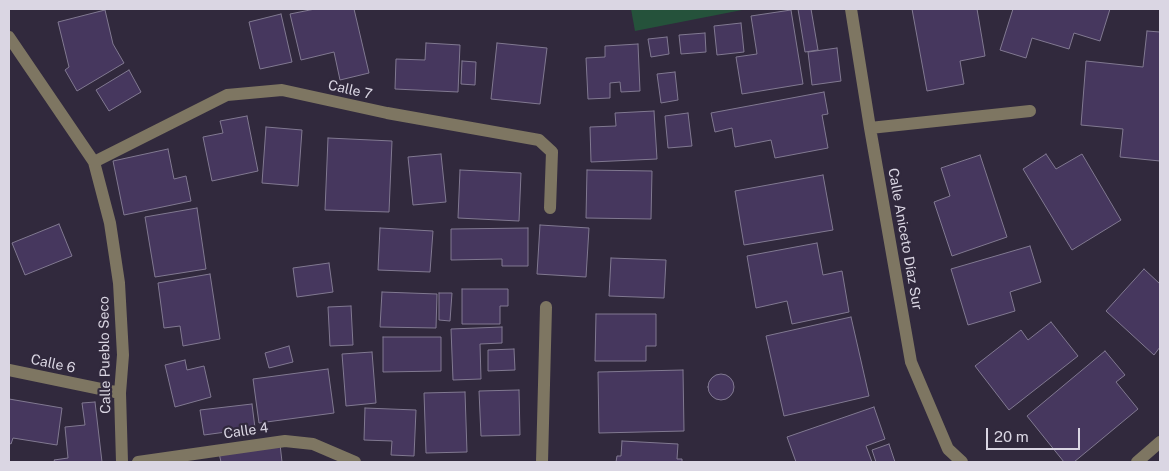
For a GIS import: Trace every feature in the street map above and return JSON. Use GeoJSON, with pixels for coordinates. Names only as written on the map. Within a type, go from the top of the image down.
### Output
{"type":"FeatureCollection","features":[{"type":"Feature","properties":{"kind":"street","name":"Calle Aniceto Díaz Sur"},"geometry":{"type":"LineString","coordinates":[[851,9],[911,362],[948,449],[962,462]]}},
{"type":"Feature","properties":{"kind":"street","name":"Calle Pueblo Seco"},"geometry":{"type":"LineString","coordinates":[[9,37],[94,162],[110,223],[119,283],[123,355],[120,393],[122,462]]}},
{"type":"Feature","properties":{"kind":"street","name":"Calle 7"},"geometry":{"type":"LineString","coordinates":[[94,162],[227,95],[282,90],[387,114],[539,140],[552,152],[550,208]]}},
{"type":"Feature","properties":{"kind":"street"},"geometry":{"type":"LineString","coordinates":[[870,128],[1030,111]]}},
{"type":"Feature","properties":{"kind":"street"},"geometry":{"type":"LineString","coordinates":[[542,462],[546,307]]}},
{"type":"Feature","properties":{"kind":"street","name":"Calle 6"},"geometry":{"type":"LineString","coordinates":[[9,370],[120,393]]}},
{"type":"Feature","properties":{"kind":"street","name":"Calle 4"},"geometry":{"type":"LineString","coordinates":[[138,462],[285,441],[313,444],[355,462]]}},
{"type":"Feature","properties":{"kind":"street"},"geometry":{"type":"LineString","coordinates":[[1137,462],[1160,442]]}},
{"type":"Feature","properties":{"kind":"green space"},"geometry":{"type":"Polygon","coordinates":[[[631,9],[747,9],[635,31],[631,9]]]}},
{"type":"Feature","properties":{"kind":"building"},"geometry":{"type":"Polygon","coordinates":[[[315,9],[354,9],[369,73],[340,80],[334,52],[301,60],[290,14],[315,9]]]}},
{"type":"Feature","properties":{"kind":"building"},"geometry":{"type":"Polygon","coordinates":[[[798,9],[811,9],[818,50],[805,52],[798,9]]]}},
{"type":"Feature","properties":{"kind":"building"},"geometry":{"type":"Polygon","coordinates":[[[912,9],[977,9],[985,56],[960,61],[964,84],[927,91],[912,9]]]}},
{"type":"Feature","properties":{"kind":"building"},"geometry":{"type":"Polygon","coordinates":[[[1013,9],[1110,9],[1100,41],[1074,33],[1069,49],[1032,38],[1026,58],[1000,50],[1013,9]]]}},
{"type":"Feature","properties":{"kind":"building"},"geometry":{"type":"Polygon","coordinates":[[[105,10],[113,44],[124,63],[77,91],[65,70],[69,67],[58,22],[105,10]]]}},
{"type":"Feature","properties":{"kind":"building"},"geometry":{"type":"Polygon","coordinates":[[[791,10],[803,84],[742,94],[736,57],[757,54],[751,16],[791,10]]]}},
{"type":"Feature","properties":{"kind":"building"},"geometry":{"type":"Polygon","coordinates":[[[281,14],[292,62],[260,69],[249,22],[281,14]]]}},
{"type":"Feature","properties":{"kind":"building"},"geometry":{"type":"Polygon","coordinates":[[[741,23],[744,52],[717,55],[714,26],[741,23]]]}},
{"type":"Feature","properties":{"kind":"building"},"geometry":{"type":"Polygon","coordinates":[[[1147,31],[1160,32],[1160,161],[1120,157],[1123,129],[1081,125],[1086,61],[1143,67],[1147,31]]]}},
{"type":"Feature","properties":{"kind":"building"},"geometry":{"type":"Polygon","coordinates":[[[705,33],[706,52],[681,54],[679,35],[705,33]]]}},
{"type":"Feature","properties":{"kind":"building"},"geometry":{"type":"Polygon","coordinates":[[[667,37],[669,54],[651,57],[648,39],[667,37]]]}},
{"type":"Feature","properties":{"kind":"building"},"geometry":{"type":"Polygon","coordinates":[[[426,43],[460,45],[458,92],[395,89],[396,59],[425,60],[426,43]]]}},
{"type":"Feature","properties":{"kind":"building"},"geometry":{"type":"Polygon","coordinates":[[[497,43],[547,48],[540,104],[491,99],[497,43]]]}},
{"type":"Feature","properties":{"kind":"building"},"geometry":{"type":"Polygon","coordinates":[[[638,44],[640,91],[621,92],[620,82],[610,83],[610,98],[588,99],[586,58],[605,57],[605,46],[638,44]]]}},
{"type":"Feature","properties":{"kind":"building"},"geometry":{"type":"Polygon","coordinates":[[[837,48],[841,81],[812,85],[808,52],[837,48]]]}},
{"type":"Feature","properties":{"kind":"building"},"geometry":{"type":"Polygon","coordinates":[[[462,61],[476,62],[475,85],[461,84],[462,61]]]}},
{"type":"Feature","properties":{"kind":"building"},"geometry":{"type":"Polygon","coordinates":[[[129,70],[141,92],[109,111],[96,90],[129,70]]]}},
{"type":"Feature","properties":{"kind":"building"},"geometry":{"type":"Polygon","coordinates":[[[675,72],[678,100],[661,103],[657,74],[675,72]]]}},
{"type":"Feature","properties":{"kind":"building"},"geometry":{"type":"Polygon","coordinates":[[[824,92],[828,114],[822,115],[828,148],[775,158],[771,140],[735,147],[732,128],[715,132],[711,113],[824,92]]]}},
{"type":"Feature","properties":{"kind":"building"},"geometry":{"type":"Polygon","coordinates":[[[654,111],[657,159],[591,162],[590,127],[616,126],[615,113],[654,111]]]}},
{"type":"Feature","properties":{"kind":"building"},"geometry":{"type":"Polygon","coordinates":[[[688,113],[692,146],[668,148],[665,116],[688,113]]]}},
{"type":"Feature","properties":{"kind":"building"},"geometry":{"type":"Polygon","coordinates":[[[247,116],[258,171],[212,181],[203,137],[223,133],[220,121],[247,116]]]}},
{"type":"Feature","properties":{"kind":"building"},"geometry":{"type":"Polygon","coordinates":[[[266,127],[302,130],[298,186],[262,183],[266,127]]]}},
{"type":"Feature","properties":{"kind":"building"},"geometry":{"type":"Polygon","coordinates":[[[328,138],[392,141],[389,212],[325,210],[328,138]]]}},
{"type":"Feature","properties":{"kind":"building"},"geometry":{"type":"Polygon","coordinates":[[[168,149],[174,179],[186,176],[191,201],[124,215],[113,161],[168,149]]]}},
{"type":"Feature","properties":{"kind":"building"},"geometry":{"type":"Polygon","coordinates":[[[441,154],[446,202],[413,205],[408,157],[441,154]]]}},
{"type":"Feature","properties":{"kind":"building"},"geometry":{"type":"Polygon","coordinates":[[[1046,154],[1056,169],[1082,154],[1121,220],[1072,250],[1023,169],[1046,154]]]}},
{"type":"Feature","properties":{"kind":"building"},"geometry":{"type":"Polygon","coordinates":[[[980,155],[1007,237],[952,256],[934,202],[950,196],[941,168],[980,155]]]}},
{"type":"Feature","properties":{"kind":"building"},"geometry":{"type":"Polygon","coordinates":[[[460,170],[521,173],[519,221],[458,218],[460,170]]]}},
{"type":"Feature","properties":{"kind":"building"},"geometry":{"type":"Polygon","coordinates":[[[587,170],[652,171],[651,219],[586,218],[587,170]]]}},
{"type":"Feature","properties":{"kind":"building"},"geometry":{"type":"Polygon","coordinates":[[[823,175],[833,230],[744,245],[735,191],[823,175]]]}},
{"type":"Feature","properties":{"kind":"building"},"geometry":{"type":"Polygon","coordinates":[[[197,208],[206,269],[155,277],[145,217],[197,208]]]}},
{"type":"Feature","properties":{"kind":"building"},"geometry":{"type":"Polygon","coordinates":[[[59,224],[72,256],[25,275],[12,243],[59,224]]]}},
{"type":"Feature","properties":{"kind":"building"},"geometry":{"type":"Polygon","coordinates":[[[540,225],[589,228],[586,277],[537,274],[540,225]]]}},
{"type":"Feature","properties":{"kind":"building"},"geometry":{"type":"Polygon","coordinates":[[[380,228],[433,231],[430,272],[378,270],[380,228]]]}},
{"type":"Feature","properties":{"kind":"building"},"geometry":{"type":"Polygon","coordinates":[[[528,228],[528,266],[502,266],[502,259],[451,260],[451,229],[528,228]]]}},
{"type":"Feature","properties":{"kind":"building"},"geometry":{"type":"Polygon","coordinates":[[[817,243],[823,275],[842,271],[849,312],[792,324],[787,301],[756,308],[747,256],[817,243]]]}},
{"type":"Feature","properties":{"kind":"building"},"geometry":{"type":"Polygon","coordinates":[[[1030,246],[1041,282],[1010,292],[1015,311],[968,325],[951,269],[1030,246]]]}},
{"type":"Feature","properties":{"kind":"building"},"geometry":{"type":"Polygon","coordinates":[[[611,258],[666,260],[664,298],[609,296],[611,258]]]}},
{"type":"Feature","properties":{"kind":"building"},"geometry":{"type":"Polygon","coordinates":[[[329,263],[333,292],[297,297],[293,268],[329,263]]]}},
{"type":"Feature","properties":{"kind":"building"},"geometry":{"type":"Polygon","coordinates":[[[1144,269],[1160,284],[1160,347],[1154,355],[1106,311],[1144,269]]]}},
{"type":"Feature","properties":{"kind":"building"},"geometry":{"type":"Polygon","coordinates":[[[210,274],[220,339],[183,346],[180,326],[164,328],[158,283],[210,274]]]}},
{"type":"Feature","properties":{"kind":"building"},"geometry":{"type":"Polygon","coordinates":[[[462,289],[508,289],[508,306],[500,306],[500,324],[462,324],[462,289]]]}},
{"type":"Feature","properties":{"kind":"building"},"geometry":{"type":"Polygon","coordinates":[[[382,292],[437,294],[436,328],[380,327],[382,292]]]}},
{"type":"Feature","properties":{"kind":"building"},"geometry":{"type":"Polygon","coordinates":[[[439,293],[452,293],[450,321],[439,320],[439,293]]]}},
{"type":"Feature","properties":{"kind":"building"},"geometry":{"type":"Polygon","coordinates":[[[351,306],[353,345],[330,346],[328,307],[351,306]]]}},
{"type":"Feature","properties":{"kind":"building"},"geometry":{"type":"Polygon","coordinates":[[[596,314],[656,314],[656,346],[646,346],[646,361],[595,361],[596,314]]]}},
{"type":"Feature","properties":{"kind":"building"},"geometry":{"type":"Polygon","coordinates":[[[851,317],[869,396],[784,416],[766,336],[851,317]]]}},
{"type":"Feature","properties":{"kind":"building"},"geometry":{"type":"Polygon","coordinates":[[[1051,322],[1078,356],[1009,410],[975,366],[1021,330],[1028,340],[1051,322]]]}},
{"type":"Feature","properties":{"kind":"building"},"geometry":{"type":"Polygon","coordinates":[[[502,327],[502,343],[480,344],[481,379],[453,380],[451,329],[502,327]]]}},
{"type":"Feature","properties":{"kind":"building"},"geometry":{"type":"Polygon","coordinates":[[[383,337],[441,337],[441,371],[383,372],[383,337]]]}},
{"type":"Feature","properties":{"kind":"building"},"geometry":{"type":"Polygon","coordinates":[[[289,346],[293,362],[269,368],[265,353],[289,346]]]}},
{"type":"Feature","properties":{"kind":"building"},"geometry":{"type":"Polygon","coordinates":[[[514,349],[515,370],[488,371],[488,350],[514,349]]]}},
{"type":"Feature","properties":{"kind":"building"},"geometry":{"type":"Polygon","coordinates":[[[1105,351],[1125,375],[1116,382],[1138,409],[1074,462],[1064,462],[1027,416],[1105,351]]]}},
{"type":"Feature","properties":{"kind":"building"},"geometry":{"type":"Polygon","coordinates":[[[372,352],[376,403],[346,406],[342,354],[372,352]]]}},
{"type":"Feature","properties":{"kind":"building"},"geometry":{"type":"Polygon","coordinates":[[[185,360],[187,370],[204,366],[211,397],[175,407],[165,365],[185,360]]]}},
{"type":"Feature","properties":{"kind":"building"},"geometry":{"type":"Polygon","coordinates":[[[328,369],[334,413],[259,423],[253,379],[328,369]]]}},
{"type":"Feature","properties":{"kind":"building"},"geometry":{"type":"Polygon","coordinates":[[[683,370],[684,431],[599,433],[598,372],[683,370]]]}},
{"type":"Feature","properties":{"kind":"building"},"geometry":{"type":"Polygon","coordinates":[[[721,374],[730,378],[734,387],[730,396],[721,400],[712,396],[708,387],[712,378],[721,374]]]}},
{"type":"Feature","properties":{"kind":"building"},"geometry":{"type":"Polygon","coordinates":[[[519,390],[520,435],[481,436],[479,391],[519,390]]]}},
{"type":"Feature","properties":{"kind":"building"},"geometry":{"type":"Polygon","coordinates":[[[465,392],[467,452],[426,453],[424,393],[465,392]]]}},
{"type":"Feature","properties":{"kind":"building"},"geometry":{"type":"Polygon","coordinates":[[[9,399],[62,408],[57,445],[13,438],[11,444],[9,443],[9,399]]]}},
{"type":"Feature","properties":{"kind":"building"},"geometry":{"type":"Polygon","coordinates":[[[95,402],[102,462],[55,462],[54,460],[68,458],[65,427],[85,425],[82,403],[95,402]]]}},
{"type":"Feature","properties":{"kind":"building"},"geometry":{"type":"Polygon","coordinates":[[[252,404],[255,428],[204,435],[200,410],[252,404]]]}},
{"type":"Feature","properties":{"kind":"building"},"geometry":{"type":"Polygon","coordinates":[[[874,407],[885,439],[866,446],[872,462],[796,462],[787,437],[874,407]]]}},
{"type":"Feature","properties":{"kind":"building"},"geometry":{"type":"Polygon","coordinates":[[[365,408],[416,410],[414,456],[391,455],[392,441],[364,440],[365,408]]]}},
{"type":"Feature","properties":{"kind":"building"},"geometry":{"type":"Polygon","coordinates":[[[622,441],[678,444],[677,459],[682,459],[682,462],[616,462],[617,456],[621,456],[622,441]]]}},
{"type":"Feature","properties":{"kind":"building"},"geometry":{"type":"Polygon","coordinates":[[[280,444],[282,462],[221,462],[219,453],[280,444]]]}},
{"type":"Feature","properties":{"kind":"building"},"geometry":{"type":"Polygon","coordinates":[[[889,444],[895,462],[876,462],[872,450],[889,444]]]}}]}
